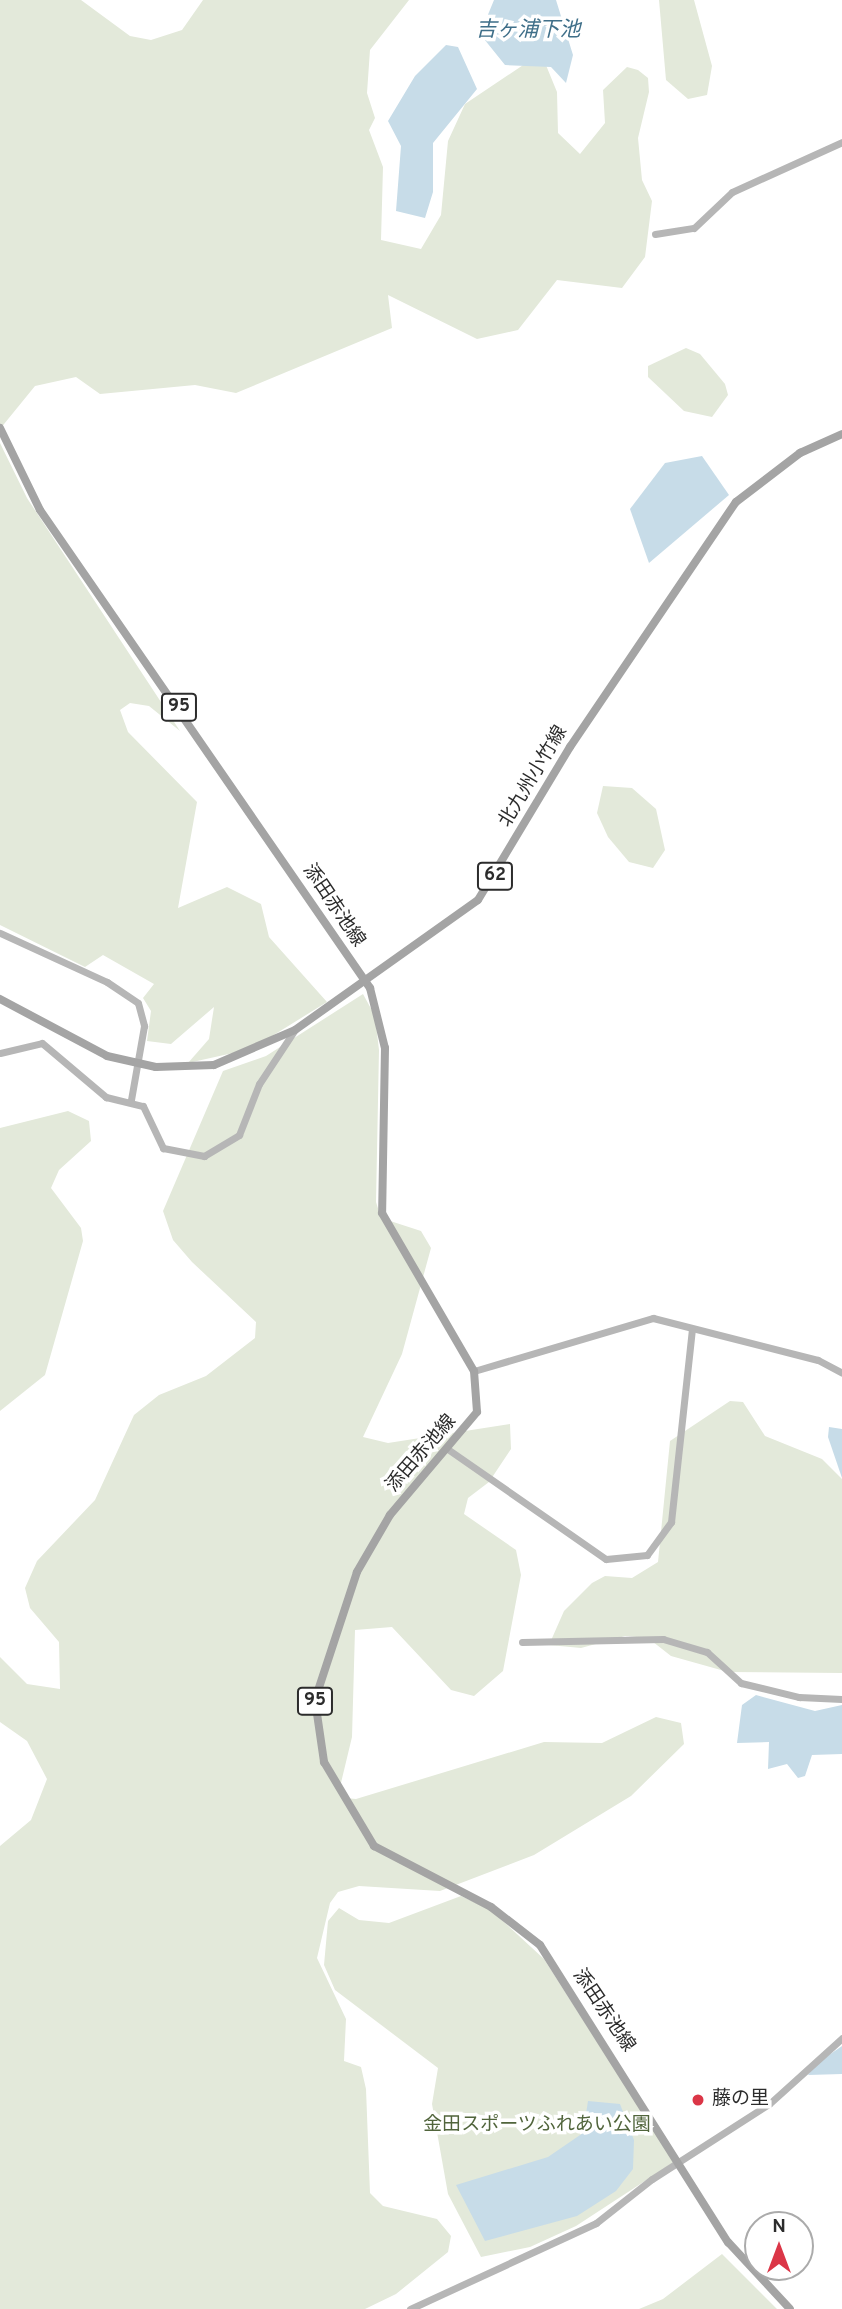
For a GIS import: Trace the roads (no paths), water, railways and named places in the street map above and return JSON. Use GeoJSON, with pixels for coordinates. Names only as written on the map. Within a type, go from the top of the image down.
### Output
{"type":"FeatureCollection","features":[{"type":"Feature","properties":{"kind":"main road","name":"添田赤池線"},"geometry":{"type":"LineString","coordinates":[[0,428],[40,510],[365,982],[380,1013],[385,1048],[382,1213],[474,1371],[477,1412],[449,1450],[390,1515],[357,1572],[315,1700],[324,1762],[373,1846],[425,1878],[491,1907],[540,1945],[728,2242],[790,2309]]}},
{"type":"Feature","properties":{"kind":"main road","name":"北九州小竹線"},"geometry":{"type":"LineString","coordinates":[[0,999],[82,1046],[137,1064],[214,1065],[295,1030],[478,900],[570,747],[736,502],[770,472],[842,434]]}},
{"type":"Feature","properties":{"kind":"street"},"geometry":{"type":"LineString","coordinates":[[655,234],[694,228],[732,192],[842,142]]}},
{"type":"Feature","properties":{"kind":"street"},"geometry":{"type":"LineString","coordinates":[[0,933],[132,998],[144,1014],[131,1100]]}},
{"type":"Feature","properties":{"kind":"street"},"geometry":{"type":"LineString","coordinates":[[0,1053],[43,1043],[106,1097],[131,1100],[146,1111],[168,1152],[204,1156],[224,1148],[239,1135],[259,1084],[295,1030]]}},
{"type":"Feature","properties":{"kind":"street"},"geometry":{"type":"LineString","coordinates":[[474,1371],[637,1318],[818,1360],[842,1373]]}},
{"type":"Feature","properties":{"kind":"street"},"geometry":{"type":"LineString","coordinates":[[449,1450],[606,1559],[647,1555],[671,1522],[692,1329]]}},
{"type":"Feature","properties":{"kind":"street"},"geometry":{"type":"LineString","coordinates":[[522,1642],[663,1639],[707,1652],[741,1683],[789,1696],[842,1699]]}},
{"type":"Feature","properties":{"kind":"street"},"geometry":{"type":"LineString","coordinates":[[410,2309],[579,2233],[678,2161],[769,2104],[842,2038]]}},
{"type":"Feature","properties":{"kind":"water","name":"吉ヶ浦下池"},"geometry":{"type":"Polygon","coordinates":[[[494,0],[556,0],[573,55],[566,83],[551,67],[505,65],[480,34],[494,0]]]}},
{"type":"Feature","properties":{"kind":"water"},"geometry":{"type":"Polygon","coordinates":[[[446,45],[458,47],[477,89],[433,143],[433,192],[425,218],[396,211],[401,146],[388,121],[415,76],[446,45]]]}},
{"type":"Feature","properties":{"kind":"water"},"geometry":{"type":"Polygon","coordinates":[[[702,456],[729,495],[649,563],[630,509],[665,463],[702,456]]]}},
{"type":"Feature","properties":{"kind":"water"},"geometry":{"type":"Polygon","coordinates":[[[829,1427],[842,1429],[842,1478],[828,1437],[829,1427]]]}},
{"type":"Feature","properties":{"kind":"water"},"geometry":{"type":"Polygon","coordinates":[[[756,1695],[815,1711],[842,1705],[842,1754],[812,1755],[805,1776],[798,1778],[787,1764],[768,1769],[769,1742],[737,1743],[742,1705],[756,1695]]]}},
{"type":"Feature","properties":{"kind":"water"},"geometry":{"type":"Polygon","coordinates":[[[842,2046],[842,2074],[808,2075],[816,2064],[842,2046]]]}},
{"type":"Feature","properties":{"kind":"water"},"geometry":{"type":"Polygon","coordinates":[[[588,2101],[620,2104],[634,2140],[633,2169],[616,2191],[577,2216],[485,2241],[456,2185],[548,2157],[583,2133],[588,2101]]]}},
{"type":"Feature","properties":{"kind":"place","name":"藤の里"},"geometry":{"type":"Point","coordinates":[698,2100]}},
{"type":"Feature","properties":{"kind":"park label","name":"金田スポーツふれあい公園"},"geometry":{"type":"Point","coordinates":[537,2126]}}]}
